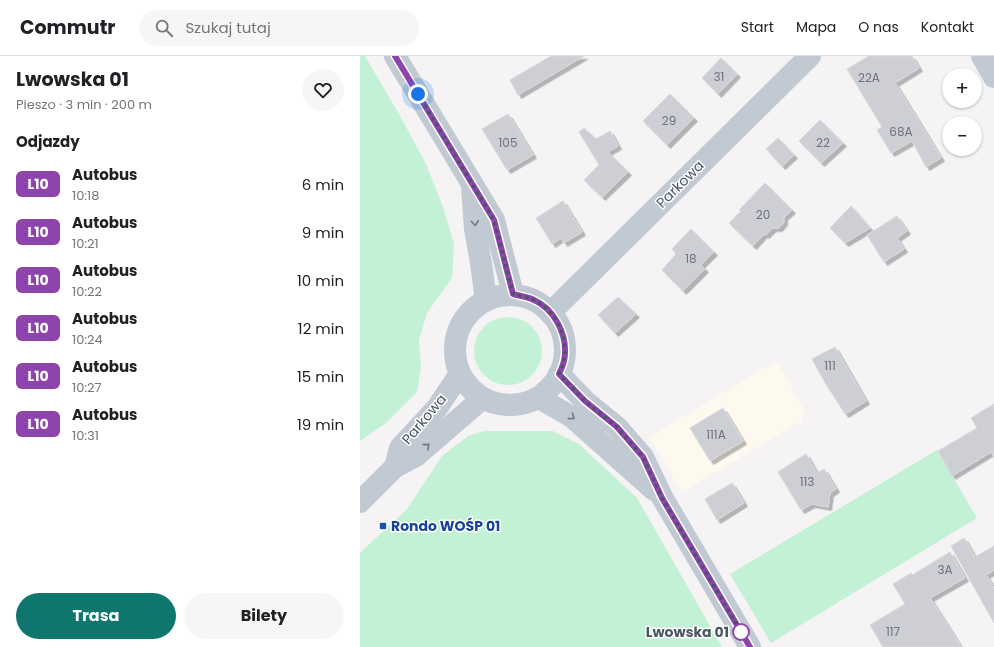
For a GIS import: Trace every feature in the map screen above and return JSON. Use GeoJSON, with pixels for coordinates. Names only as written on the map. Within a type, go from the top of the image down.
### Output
{"type":"FeatureCollection","features":[{"type":"Feature","properties":{"kind":"street"},"geometry":{"type":"LineString","coordinates":[[395,56],[494,220],[513,294]]}},
{"type":"Feature","properties":{"kind":"street","name":"Parkowa"},"geometry":{"type":"LineString","coordinates":[[550,313],[810,56]]}},
{"type":"Feature","properties":{"kind":"street"},"geometry":{"type":"LineString","coordinates":[[982,56],[994,77]]}},
{"type":"Feature","properties":{"kind":"street"},"geometry":{"type":"LineString","coordinates":[[472,184],[475,229],[486,300]]}},
{"type":"Feature","properties":{"kind":"street"},"geometry":{"type":"LineString","coordinates":[[513,294],[534,300],[544,306],[550,313],[554,316],[563,334],[565,353],[564,365],[554,384],[539,398],[523,404],[504,406],[493,403],[472,390],[459,375],[455,356],[456,342],[460,326],[471,310],[486,300],[496,296],[513,294]]}},
{"type":"Feature","properties":{"kind":"street"},"geometry":{"type":"LineString","coordinates":[[559,374],[585,401],[617,427],[643,457],[662,498],[750,647]]}},
{"type":"Feature","properties":{"kind":"street","name":"Parkowa"},"geometry":{"type":"LineString","coordinates":[[394,467],[400,448],[437,408],[459,375]]}},
{"type":"Feature","properties":{"kind":"street","name":"Parkowa"},"geometry":{"type":"LineString","coordinates":[[360,502],[394,467],[416,456],[483,398]]}},
{"type":"Feature","properties":{"kind":"street"},"geometry":{"type":"LineString","coordinates":[[539,398],[572,417],[662,498]]}},
{"type":"Feature","properties":{"kind":"shaded area"},"geometry":{"type":"Polygon","coordinates":[[[776,361],[804,409],[802,421],[682,492],[649,437],[776,361]]]}},
{"type":"Feature","properties":{"kind":"green space"},"geometry":{"type":"Polygon","coordinates":[[[360,56],[365,56],[426,164],[443,207],[454,244],[452,278],[427,313],[419,340],[421,367],[417,392],[386,423],[360,441],[360,56]]]}},
{"type":"Feature","properties":{"kind":"green space"},"geometry":{"type":"Polygon","coordinates":[[[501,317],[515,317],[527,323],[536,332],[542,344],[540,364],[532,375],[521,383],[515,385],[501,385],[495,383],[484,375],[476,364],[474,358],[474,344],[476,338],[484,327],[495,319],[501,317]]]}},
{"type":"Feature","properties":{"kind":"green space"},"geometry":{"type":"Polygon","coordinates":[[[484,431],[553,431],[579,444],[637,498],[722,647],[360,647],[360,553],[407,509],[442,456],[468,436],[484,431]]]}},
{"type":"Feature","properties":{"kind":"green space"},"geometry":{"type":"Polygon","coordinates":[[[937,450],[977,518],[771,643],[730,574],[937,450]]]}},
{"type":"Feature","properties":{"kind":"building"},"geometry":{"type":"Polygon","coordinates":[[[551,56],[584,56],[518,95],[510,80],[551,56]]]}},
{"type":"Feature","properties":{"kind":"building"},"geometry":{"type":"Polygon","coordinates":[[[869,56],[912,56],[919,68],[895,83],[941,158],[926,167],[912,141],[891,153],[877,130],[882,127],[847,69],[869,56]]]}},
{"type":"Feature","properties":{"kind":"building"},"geometry":{"type":"Polygon","coordinates":[[[721,58],[737,74],[718,94],[702,78],[721,58]]]}},
{"type":"Feature","properties":{"kind":"building"},"geometry":{"type":"Polygon","coordinates":[[[670,94],[694,118],[667,145],[643,121],[670,94]]]}},
{"type":"Feature","properties":{"kind":"building"},"geometry":{"type":"Polygon","coordinates":[[[508,114],[533,155],[507,170],[482,129],[508,114]]]}},
{"type":"Feature","properties":{"kind":"building"},"geometry":{"type":"Polygon","coordinates":[[[820,120],[843,143],[821,163],[799,141],[820,120]]]}},
{"type":"Feature","properties":{"kind":"building"},"geometry":{"type":"Polygon","coordinates":[[[584,128],[596,139],[610,131],[618,146],[608,152],[628,172],[602,197],[584,180],[599,165],[579,132],[584,128]]]}},
{"type":"Feature","properties":{"kind":"building"},"geometry":{"type":"Polygon","coordinates":[[[778,138],[794,155],[782,166],[766,149],[778,138]]]}},
{"type":"Feature","properties":{"kind":"building"},"geometry":{"type":"Polygon","coordinates":[[[765,183],[792,210],[784,217],[784,222],[779,228],[773,228],[766,235],[764,234],[753,246],[729,223],[741,211],[739,210],[765,183]]]}},
{"type":"Feature","properties":{"kind":"building"},"geometry":{"type":"Polygon","coordinates":[[[563,201],[582,232],[564,243],[561,238],[552,244],[536,218],[563,201]]]}},
{"type":"Feature","properties":{"kind":"building"},"geometry":{"type":"Polygon","coordinates":[[[851,206],[870,228],[845,243],[830,228],[851,206]]]}},
{"type":"Feature","properties":{"kind":"building"},"geometry":{"type":"Polygon","coordinates":[[[897,216],[907,231],[897,238],[904,249],[884,262],[867,235],[897,216]]]}},
{"type":"Feature","properties":{"kind":"building"},"geometry":{"type":"Polygon","coordinates":[[[691,229],[714,252],[701,265],[705,269],[683,291],[662,270],[676,254],[672,249],[691,229]]]}},
{"type":"Feature","properties":{"kind":"building"},"geometry":{"type":"Polygon","coordinates":[[[618,297],[636,314],[615,333],[598,315],[618,297]]]}},
{"type":"Feature","properties":{"kind":"building"},"geometry":{"type":"Polygon","coordinates":[[[835,347],[866,401],[845,414],[812,359],[835,347]]]}},
{"type":"Feature","properties":{"kind":"building"},"geometry":{"type":"Polygon","coordinates":[[[994,404],[994,457],[991,452],[952,476],[938,451],[977,428],[971,418],[994,404]]]}},
{"type":"Feature","properties":{"kind":"building"},"geometry":{"type":"Polygon","coordinates":[[[723,408],[743,441],[710,461],[690,428],[723,408]]]}},
{"type":"Feature","properties":{"kind":"building"},"geometry":{"type":"Polygon","coordinates":[[[806,454],[817,473],[824,469],[836,489],[830,493],[828,507],[812,504],[801,510],[778,472],[806,454]]]}},
{"type":"Feature","properties":{"kind":"building"},"geometry":{"type":"Polygon","coordinates":[[[732,483],[744,503],[717,520],[705,499],[732,483]]]}},
{"type":"Feature","properties":{"kind":"building"},"geometry":{"type":"Polygon","coordinates":[[[964,538],[975,557],[994,546],[994,570],[986,575],[994,588],[994,623],[951,546],[964,538]]]}},
{"type":"Feature","properties":{"kind":"building"},"geometry":{"type":"Polygon","coordinates":[[[950,552],[965,578],[930,598],[961,647],[883,647],[870,625],[905,604],[893,584],[911,573],[912,575],[950,552]]]}},
{"type":"Feature","properties":{"kind":"bus line","name":"L10"},"geometry":{"type":"LineString","coordinates":[[395,56],[494,220],[513,294],[534,300],[544,306],[554,316],[563,334],[565,353],[564,365],[559,374],[585,401],[617,427],[643,457],[662,498],[750,647]]}},
{"type":"Feature","properties":{"kind":"place","name":"Rondo WOŚP 01"},"geometry":{"type":"Point","coordinates":[383,526]}},
{"type":"Feature","properties":{"kind":"place","name":"Lwowska 01"},"geometry":{"type":"Point","coordinates":[741,632]}},
{"type":"Feature","properties":{"kind":"route"},"geometry":{"type":"LineString","coordinates":[[418,94],[494,220],[513,294],[534,300],[544,306],[554,316],[563,334],[565,353],[564,365],[559,374],[585,401],[617,427],[643,457],[662,498],[741,632]]}}]}
